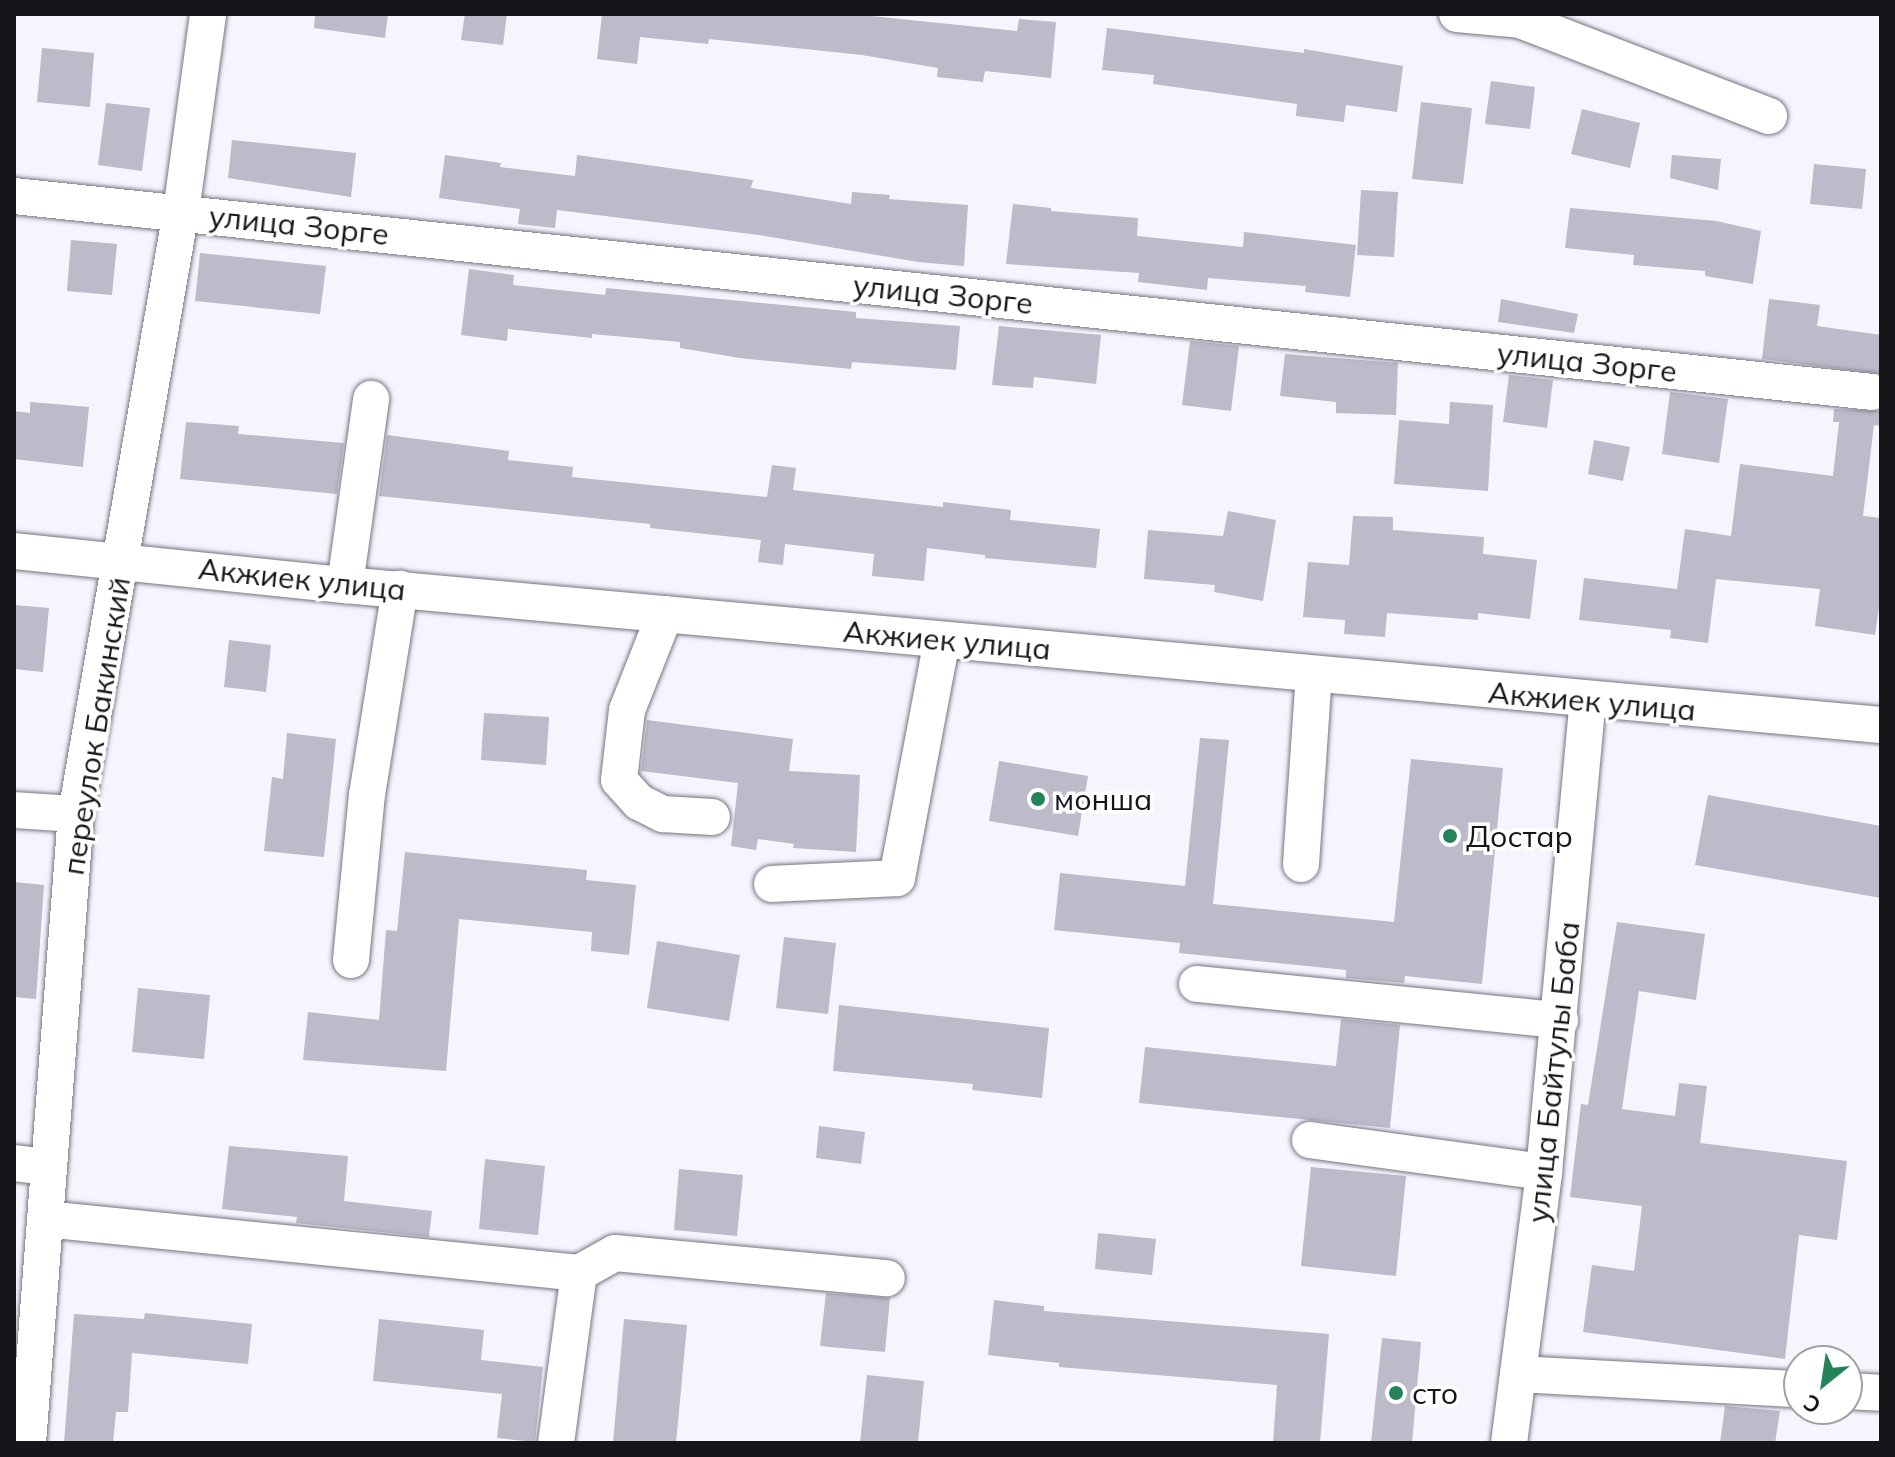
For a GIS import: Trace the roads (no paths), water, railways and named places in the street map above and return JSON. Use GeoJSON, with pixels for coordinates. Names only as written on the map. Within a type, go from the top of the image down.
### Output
{"type":"FeatureCollection","features":[{"type":"Feature","properties":{"kind":"street","name":"переулок Бакинский"},"geometry":{"type":"LineString","coordinates":[[28,1443],[45,1219],[32,1165],[76,814],[181,212],[208,14]]}},
{"type":"Feature","properties":{"kind":"street"},"geometry":{"type":"LineString","coordinates":[[1457,14],[1520,20],[1769,116]]}},
{"type":"Feature","properties":{"kind":"street","name":"улица Зорге"},"geometry":{"type":"LineString","coordinates":[[14,196],[1872,392]]}},
{"type":"Feature","properties":{"kind":"street"},"geometry":{"type":"LineString","coordinates":[[345,585],[371,399]]}},
{"type":"Feature","properties":{"kind":"street","name":"Акжиек улица"},"geometry":{"type":"LineString","coordinates":[[14,551],[345,585],[1588,701],[1881,725]]}},
{"type":"Feature","properties":{"kind":"street"},"geometry":{"type":"LineString","coordinates":[[351,960],[367,795],[400,589]]}},
{"type":"Feature","properties":{"kind":"street"},"geometry":{"type":"LineString","coordinates":[[665,614],[627,710],[619,780],[639,802],[663,814],[712,817]]}},
{"type":"Feature","properties":{"kind":"street"},"geometry":{"type":"LineString","coordinates":[[772,884],[897,878],[942,640]]}},
{"type":"Feature","properties":{"kind":"street"},"geometry":{"type":"LineString","coordinates":[[1301,864],[1314,675]]}},
{"type":"Feature","properties":{"kind":"street","name":"улица Байтулы Баба"},"geometry":{"type":"LineString","coordinates":[[1509,1443],[1544,1172],[1588,701]]}},
{"type":"Feature","properties":{"kind":"street"},"geometry":{"type":"LineString","coordinates":[[14,810],[76,814]]}},
{"type":"Feature","properties":{"kind":"street"},"geometry":{"type":"LineString","coordinates":[[1197,984],[1560,1020]]}},
{"type":"Feature","properties":{"kind":"street"},"geometry":{"type":"LineString","coordinates":[[1310,1140],[1544,1172]]}},
{"type":"Feature","properties":{"kind":"street"},"geometry":{"type":"LineString","coordinates":[[45,1219],[579,1273],[615,1253],[887,1278]]}},
{"type":"Feature","properties":{"kind":"street"},"geometry":{"type":"LineString","coordinates":[[556,1443],[579,1273]]}},
{"type":"Feature","properties":{"kind":"street"},"geometry":{"type":"LineString","coordinates":[[1518,1374],[1783,1388]]}},
{"type":"Feature","properties":{"kind":"place","name":"монша"},"geometry":{"type":"Point","coordinates":[1038,799]}},
{"type":"Feature","properties":{"kind":"place","name":"Достар"},"geometry":{"type":"Point","coordinates":[1450,836]}},
{"type":"Feature","properties":{"kind":"place","name":"сто"},"geometry":{"type":"Point","coordinates":[1396,1393]}}]}
